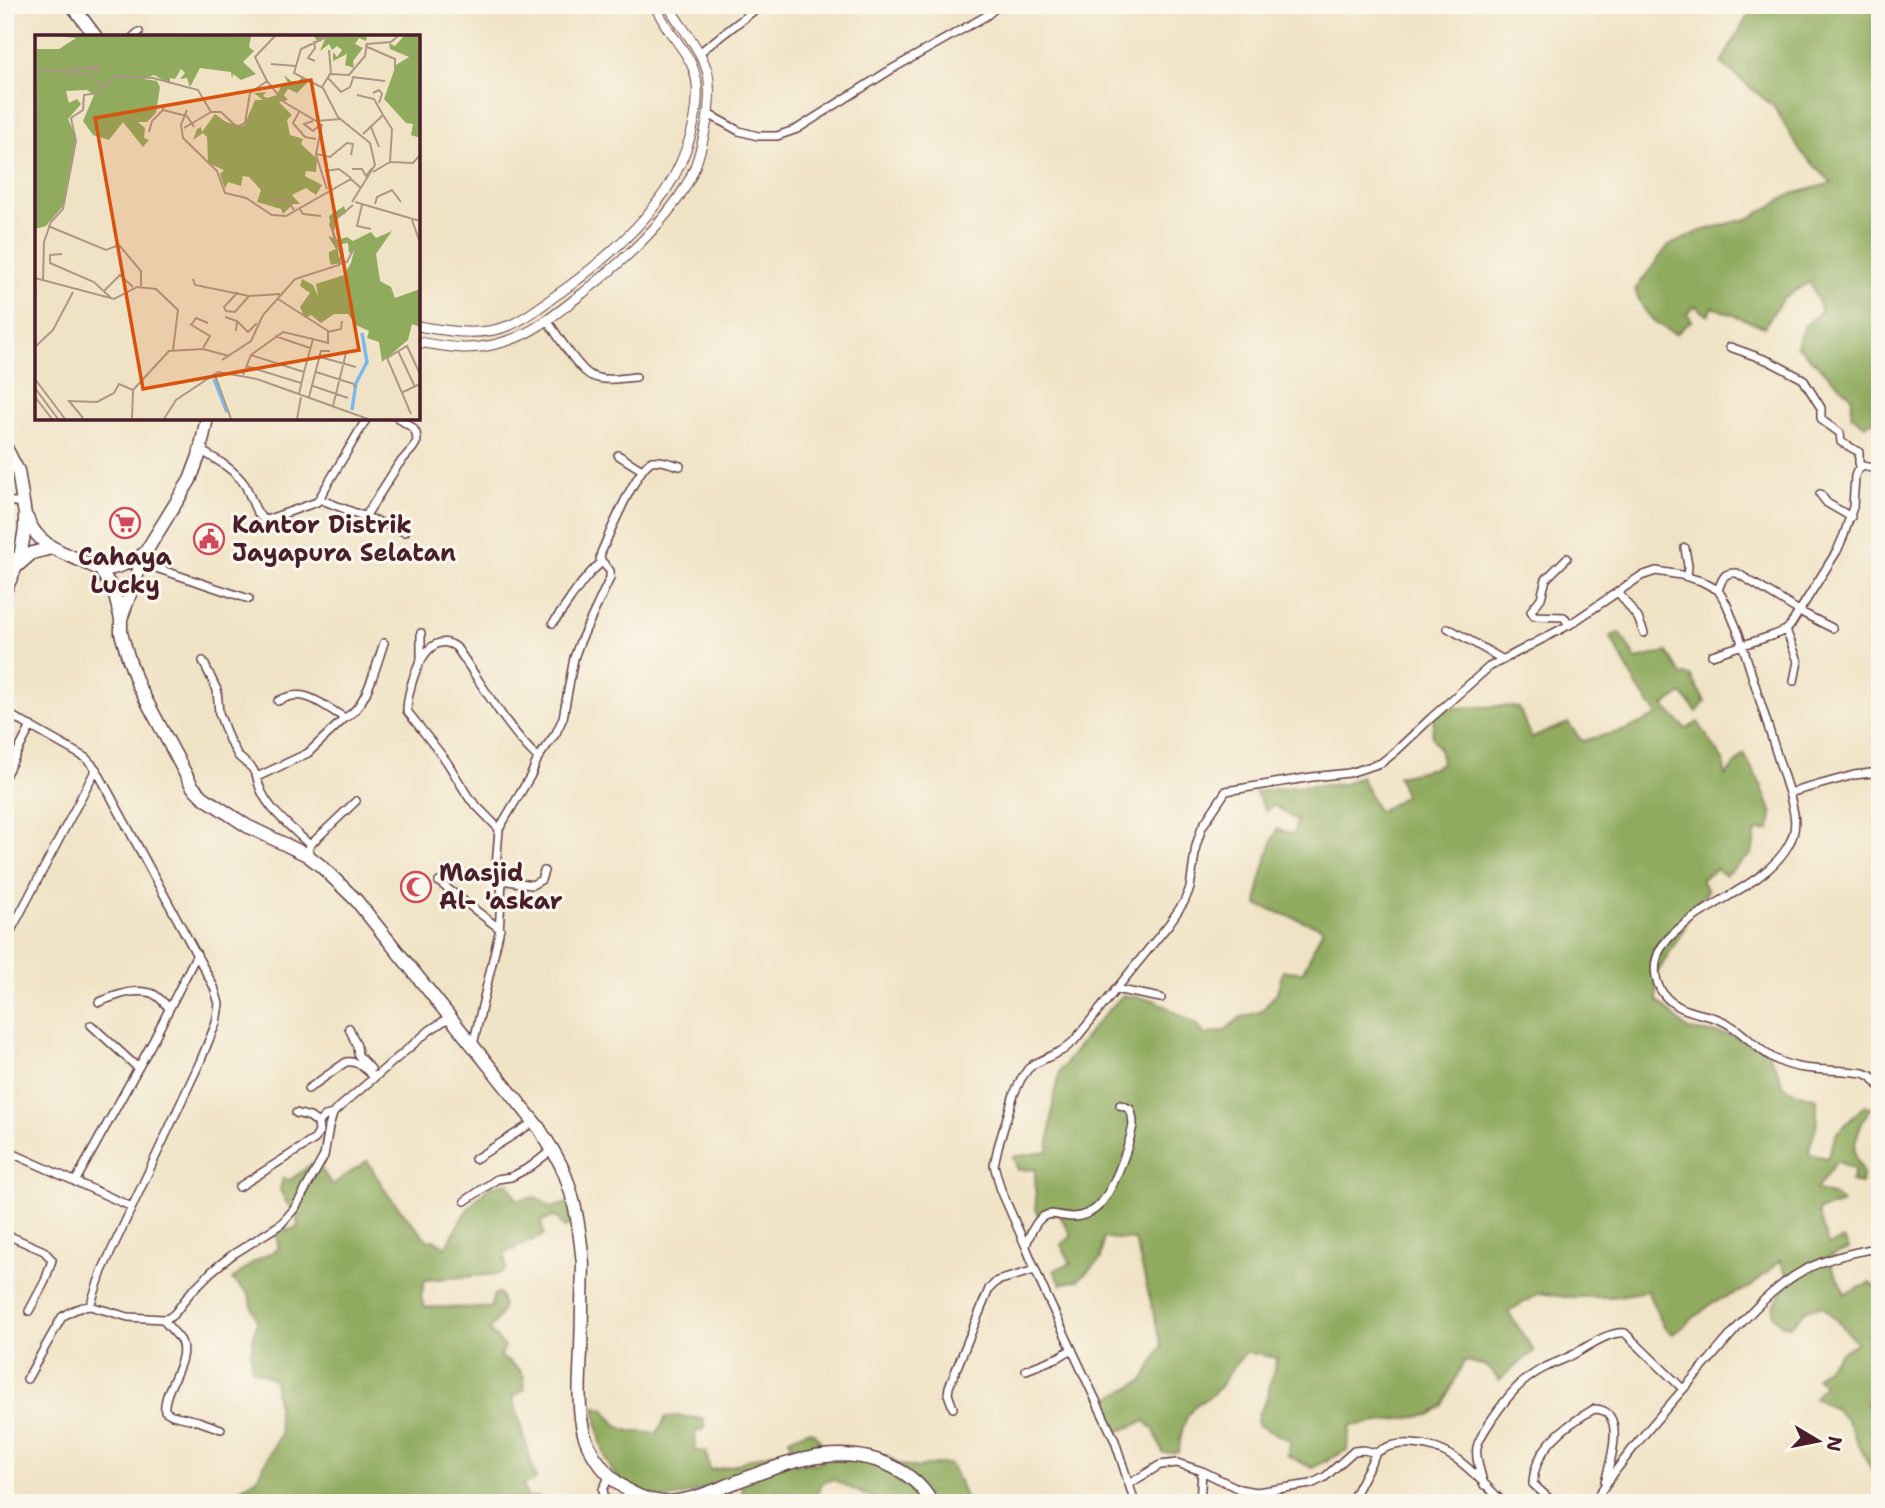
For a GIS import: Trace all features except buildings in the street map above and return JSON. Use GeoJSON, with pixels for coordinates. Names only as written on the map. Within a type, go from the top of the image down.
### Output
{"type":"FeatureCollection","features":[{"type":"Feature","properties":{"kind":"highway"},"geometry":{"type":"LineString","coordinates":[[72,5],[94,35]]}},
{"type":"Feature","properties":{"kind":"highway"},"geometry":{"type":"LineString","coordinates":[[121,619],[143,558],[190,480],[207,420]]}},
{"type":"Feature","properties":{"kind":"highway"},"geometry":{"type":"LineString","coordinates":[[5,446],[18,471],[25,528],[18,562],[5,591]]}},
{"type":"Feature","properties":{"kind":"highway"},"geometry":{"type":"LineString","coordinates":[[24,509],[36,536],[52,548],[100,569],[114,592],[121,619],[121,633],[138,685],[192,786],[202,797],[247,826],[308,850],[356,900],[534,1122],[552,1150],[564,1171],[573,1199],[581,1245],[583,1264],[579,1389],[584,1435],[593,1455],[610,1476],[634,1495],[666,1502],[696,1497],[798,1460],[847,1455],[870,1458],[907,1474],[920,1485],[932,1503]]}},
{"type":"Feature","properties":{"kind":"highway"},"geometry":{"type":"LineString","coordinates":[[18,562],[32,553],[52,548]]}},
{"type":"Feature","properties":{"kind":"highway"},"geometry":{"type":"LineString","coordinates":[[100,569],[143,558]]}},
{"type":"Feature","properties":{"kind":"street"},"geometry":{"type":"LineString","coordinates":[[420,326],[470,332],[490,331],[510,325],[574,282],[638,225],[657,203],[673,179],[695,122],[697,81],[687,54],[654,5]]}},
{"type":"Feature","properties":{"kind":"street"},"geometry":{"type":"LineString","coordinates":[[420,342],[478,349],[524,335],[603,278],[672,206],[695,168],[704,138],[709,88],[708,72],[699,53],[668,5]]}},
{"type":"Feature","properties":{"kind":"street"},"geometry":{"type":"LineString","coordinates":[[699,53],[761,5]]}},
{"type":"Feature","properties":{"kind":"street"},"geometry":{"type":"LineString","coordinates":[[696,107],[739,131],[758,136],[776,136],[797,129],[892,69],[986,16],[999,5]]}},
{"type":"Feature","properties":{"kind":"street"},"geometry":{"type":"LineString","coordinates":[[547,320],[588,374],[603,379],[636,377]]}},
{"type":"Feature","properties":{"kind":"street"},"geometry":{"type":"LineString","coordinates":[[1712,655],[1786,630],[1837,551],[1851,517],[1854,476],[1860,468],[1860,453],[1841,442],[1840,433],[1823,421],[1821,408],[1804,379],[1769,360],[1730,346]]}},
{"type":"Feature","properties":{"kind":"street"},"geometry":{"type":"LineString","coordinates":[[200,450],[218,460],[242,482],[264,520],[277,518],[314,505],[366,420]]}},
{"type":"Feature","properties":{"kind":"street"},"geometry":{"type":"LineString","coordinates":[[365,517],[416,441],[414,428],[401,420]]}},
{"type":"Feature","properties":{"kind":"street"},"geometry":{"type":"LineString","coordinates":[[618,455],[642,470]]}},
{"type":"Feature","properties":{"kind":"street"},"geometry":{"type":"LineString","coordinates":[[473,1045],[500,929],[502,880],[496,867],[499,829],[563,718],[579,645],[610,578],[610,571],[600,559],[610,531],[637,477],[648,463],[656,460],[680,466]]}},
{"type":"Feature","properties":{"kind":"street"},"geometry":{"type":"LineString","coordinates":[[1860,468],[1880,470]]}},
{"type":"Feature","properties":{"kind":"street"},"geometry":{"type":"LineString","coordinates":[[1820,494],[1827,503],[1851,517]]}},
{"type":"Feature","properties":{"kind":"street"},"geometry":{"type":"LineString","coordinates":[[319,499],[405,532]]}},
{"type":"Feature","properties":{"kind":"street"},"geometry":{"type":"LineString","coordinates":[[5,501],[24,509]]}},
{"type":"Feature","properties":{"kind":"street"},"geometry":{"type":"LineString","coordinates":[[1685,548],[1688,566],[1686,577]]}},
{"type":"Feature","properties":{"kind":"street"},"geometry":{"type":"LineString","coordinates":[[5,555],[18,562]]}},
{"type":"Feature","properties":{"kind":"street"},"geometry":{"type":"LineString","coordinates":[[143,558],[250,598]]}},
{"type":"Feature","properties":{"kind":"street"},"geometry":{"type":"LineString","coordinates":[[1567,558],[1546,579],[1541,598],[1531,611],[1534,616],[1564,617],[1569,625]]}},
{"type":"Feature","properties":{"kind":"street"},"geometry":{"type":"LineString","coordinates":[[553,624],[585,578],[601,563]]}},
{"type":"Feature","properties":{"kind":"street"},"geometry":{"type":"LineString","coordinates":[[1135,1503],[1115,1441],[1035,1270],[1001,1190],[994,1165],[1014,1094],[1028,1069],[1074,1041],[1184,902],[1191,888],[1196,846],[1202,827],[1226,791],[1349,773],[1381,763],[1489,667],[1569,625],[1647,573],[1667,572],[1718,590],[1732,616],[1742,646],[1789,793],[1795,814],[1795,826],[1788,846],[1771,866],[1665,941],[1655,971],[1656,981],[1660,991],[1676,1006],[1728,1024],[1780,1062],[1863,1073],[1871,1076],[1880,1087]]}},
{"type":"Feature","properties":{"kind":"street"},"geometry":{"type":"LineString","coordinates":[[1718,590],[1724,576],[1738,573],[1832,628]]}},
{"type":"Feature","properties":{"kind":"street"},"geometry":{"type":"LineString","coordinates":[[1618,592],[1638,618],[1644,633]]}},
{"type":"Feature","properties":{"kind":"street"},"geometry":{"type":"LineString","coordinates":[[1448,628],[1502,659]]}},
{"type":"Feature","properties":{"kind":"street"},"geometry":{"type":"LineString","coordinates":[[1786,630],[1798,661],[1794,681]]}},
{"type":"Feature","properties":{"kind":"street"},"geometry":{"type":"LineString","coordinates":[[421,633],[421,662]]}},
{"type":"Feature","properties":{"kind":"street"},"geometry":{"type":"LineString","coordinates":[[257,777],[308,753],[357,708],[384,643]]}},
{"type":"Feature","properties":{"kind":"street"},"geometry":{"type":"LineString","coordinates":[[499,829],[469,798],[447,762],[407,711],[410,691],[426,652],[437,644],[453,644],[511,728],[538,758]]}},
{"type":"Feature","properties":{"kind":"street"},"geometry":{"type":"LineString","coordinates":[[203,661],[217,690],[219,713],[229,740],[239,757],[252,768],[264,798],[308,850],[356,801]]}},
{"type":"Feature","properties":{"kind":"street"},"geometry":{"type":"LineString","coordinates":[[278,701],[289,695],[314,699],[345,718]]}},
{"type":"Feature","properties":{"kind":"street"},"geometry":{"type":"LineString","coordinates":[[5,712],[86,758],[96,769],[197,954],[219,1003],[216,1023],[200,1062],[102,1271],[90,1306]]}},
{"type":"Feature","properties":{"kind":"street"},"geometry":{"type":"LineString","coordinates":[[5,776],[31,726]]}},
{"type":"Feature","properties":{"kind":"street"},"geometry":{"type":"LineString","coordinates":[[5,942],[96,769]]}},
{"type":"Feature","properties":{"kind":"street"},"geometry":{"type":"LineString","coordinates":[[1789,793],[1846,777],[1880,772]]}},
{"type":"Feature","properties":{"kind":"street"},"geometry":{"type":"LineString","coordinates":[[502,880],[531,885],[541,880],[544,871]]}},
{"type":"Feature","properties":{"kind":"street"},"geometry":{"type":"LineString","coordinates":[[439,882],[500,929]]}},
{"type":"Feature","properties":{"kind":"street"},"geometry":{"type":"LineString","coordinates":[[75,1182],[197,954]]}},
{"type":"Feature","properties":{"kind":"street"},"geometry":{"type":"LineString","coordinates":[[1115,989],[1161,998]]}},
{"type":"Feature","properties":{"kind":"street"},"geometry":{"type":"LineString","coordinates":[[99,1002],[132,992],[145,992],[153,993],[169,1008]]}},
{"type":"Feature","properties":{"kind":"street"},"geometry":{"type":"LineString","coordinates":[[317,1122],[333,1114],[430,1030],[450,1017]]}},
{"type":"Feature","properties":{"kind":"street"},"geometry":{"type":"LineString","coordinates":[[91,1025],[138,1068]]}},
{"type":"Feature","properties":{"kind":"street"},"geometry":{"type":"LineString","coordinates":[[349,1028],[358,1055],[375,1076]]}},
{"type":"Feature","properties":{"kind":"street"},"geometry":{"type":"LineString","coordinates":[[308,1090],[350,1060],[375,1076]]}},
{"type":"Feature","properties":{"kind":"street"},"geometry":{"type":"LineString","coordinates":[[1026,1245],[1037,1219],[1055,1214],[1076,1217],[1090,1213],[1100,1206],[1124,1155],[1133,1125],[1130,1109],[1120,1105]]}},
{"type":"Feature","properties":{"kind":"street"},"geometry":{"type":"LineString","coordinates":[[239,1187],[315,1139],[319,1132],[317,1122],[296,1113]]}},
{"type":"Feature","properties":{"kind":"street"},"geometry":{"type":"LineString","coordinates":[[27,1379],[62,1317],[67,1313],[90,1306],[128,1317],[169,1318],[212,1271],[281,1224],[295,1208],[324,1156],[333,1114]]}},
{"type":"Feature","properties":{"kind":"street"},"geometry":{"type":"LineString","coordinates":[[475,1159],[534,1122]]}},
{"type":"Feature","properties":{"kind":"street"},"geometry":{"type":"LineString","coordinates":[[5,1150],[132,1207]]}},
{"type":"Feature","properties":{"kind":"street"},"geometry":{"type":"LineString","coordinates":[[465,1201],[497,1179],[511,1177],[530,1167],[552,1150]]}},
{"type":"Feature","properties":{"kind":"street"},"geometry":{"type":"LineString","coordinates":[[5,1234],[44,1251],[52,1260],[45,1281],[29,1311]]}},
{"type":"Feature","properties":{"kind":"street"},"geometry":{"type":"LineString","coordinates":[[1593,1503],[1683,1389],[1772,1294],[1795,1275],[1827,1260],[1880,1247]]}},
{"type":"Feature","properties":{"kind":"street"},"geometry":{"type":"LineString","coordinates":[[953,1408],[948,1394],[949,1387],[989,1290],[997,1281],[1035,1270]]}},
{"type":"Feature","properties":{"kind":"street"},"geometry":{"type":"LineString","coordinates":[[163,1319],[181,1340],[182,1345],[175,1376],[164,1402],[165,1411],[221,1429]]}},
{"type":"Feature","properties":{"kind":"street"},"geometry":{"type":"LineString","coordinates":[[1484,1485],[1477,1447],[1485,1429],[1507,1396],[1522,1382],[1544,1368],[1597,1342],[1618,1332],[1625,1334],[1683,1389]]}},
{"type":"Feature","properties":{"kind":"street"},"geometry":{"type":"LineString","coordinates":[[1026,1370],[1072,1349]]}},
{"type":"Feature","properties":{"kind":"street"},"geometry":{"type":"LineString","coordinates":[[1554,1503],[1533,1483],[1533,1474],[1539,1459],[1558,1433],[1594,1409],[1607,1412],[1613,1418],[1612,1453],[1604,1486]]}},
{"type":"Feature","properties":{"kind":"street"},"geometry":{"type":"LineString","coordinates":[[1350,1503],[1376,1453],[1393,1445],[1409,1444],[1432,1446],[1449,1453],[1504,1503]]}},
{"type":"Feature","properties":{"kind":"street"},"geometry":{"type":"LineString","coordinates":[[1129,1484],[1168,1463],[1187,1465],[1239,1489],[1256,1492],[1311,1484],[1325,1477],[1354,1451],[1376,1453]]}},
{"type":"Feature","properties":{"kind":"street"},"geometry":{"type":"LineString","coordinates":[[1200,1503],[1202,1471]]}},
{"type":"Feature","properties":{"kind":"street"},"geometry":{"type":"LineString","coordinates":[[606,1503],[603,1489],[610,1476]]}},
{"type":"Feature","properties":{"kind":"street"},"geometry":{"type":"LineString","coordinates":[[1254,1503],[1256,1492]]}},
{"type":"Feature","properties":{"kind":"green space"},"geometry":{"type":"Polygon","coordinates":[[[1754,5],[1880,5],[1880,419],[1864,425],[1851,415],[1852,397],[1797,346],[1803,328],[1822,310],[1810,282],[1783,298],[1764,327],[1713,307],[1708,316],[1696,306],[1687,313],[1692,320],[1676,334],[1650,317],[1635,290],[1668,246],[1701,231],[1750,218],[1792,194],[1832,183],[1800,151],[1774,107],[1721,63],[1754,5]]]}},
{"type":"Feature","properties":{"kind":"green space"},"geometry":{"type":"Polygon","coordinates":[[[1620,633],[1636,659],[1667,652],[1682,675],[1691,676],[1705,702],[1697,712],[1682,693],[1664,706],[1686,729],[1698,722],[1724,762],[1725,776],[1744,754],[1762,787],[1772,814],[1770,830],[1756,831],[1752,854],[1725,875],[1716,869],[1701,880],[1708,891],[1688,912],[1685,927],[1656,975],[1657,1000],[1688,1030],[1730,1035],[1765,1049],[1783,1086],[1817,1099],[1817,1123],[1809,1154],[1827,1158],[1837,1133],[1864,1106],[1870,1108],[1855,1145],[1862,1172],[1861,1184],[1851,1182],[1855,1170],[1837,1161],[1816,1190],[1834,1196],[1843,1203],[1818,1211],[1828,1245],[1844,1239],[1849,1249],[1828,1257],[1845,1294],[1870,1283],[1880,1289],[1880,1329],[1876,1335],[1880,1349],[1880,1384],[1867,1404],[1870,1413],[1880,1423],[1880,1448],[1876,1457],[1880,1459],[1880,1466],[1873,1473],[1847,1421],[1835,1409],[1814,1398],[1824,1385],[1816,1378],[1839,1354],[1857,1342],[1823,1306],[1809,1308],[1790,1326],[1782,1325],[1773,1315],[1773,1306],[1790,1280],[1780,1260],[1751,1287],[1714,1302],[1673,1334],[1664,1327],[1647,1291],[1612,1297],[1564,1297],[1539,1293],[1508,1312],[1534,1351],[1499,1380],[1487,1366],[1464,1361],[1443,1405],[1430,1415],[1350,1426],[1347,1450],[1312,1468],[1287,1455],[1291,1441],[1257,1425],[1258,1414],[1266,1401],[1277,1358],[1247,1352],[1214,1393],[1191,1411],[1183,1428],[1179,1452],[1163,1453],[1154,1430],[1145,1421],[1114,1433],[1103,1401],[1143,1381],[1162,1346],[1135,1240],[1103,1238],[1101,1259],[1078,1280],[1061,1284],[1054,1270],[1071,1263],[1061,1244],[1072,1236],[1056,1209],[1039,1216],[1036,1208],[1035,1169],[1018,1170],[1013,1157],[1048,1151],[1054,1095],[1060,1071],[1095,1025],[1123,995],[1154,1000],[1199,1026],[1204,1035],[1224,1031],[1240,1018],[1262,1011],[1277,992],[1283,971],[1303,972],[1323,928],[1257,905],[1264,867],[1277,829],[1293,834],[1297,821],[1274,805],[1266,810],[1255,792],[1345,784],[1361,776],[1378,812],[1405,796],[1398,776],[1433,768],[1442,762],[1432,736],[1434,716],[1451,708],[1519,708],[1531,738],[1568,723],[1582,741],[1625,730],[1658,715],[1639,690],[1610,636],[1620,633]]]}},
{"type":"Feature","properties":{"kind":"green space"},"geometry":{"type":"Polygon","coordinates":[[[367,1161],[389,1196],[428,1241],[435,1240],[446,1247],[464,1214],[489,1187],[508,1182],[517,1200],[536,1197],[552,1208],[571,1202],[575,1220],[564,1228],[554,1217],[541,1221],[544,1235],[505,1253],[506,1270],[499,1274],[425,1280],[421,1296],[424,1307],[490,1308],[494,1295],[499,1293],[502,1298],[499,1317],[489,1330],[504,1346],[501,1357],[519,1370],[524,1378],[524,1390],[513,1397],[536,1480],[523,1485],[527,1498],[538,1497],[541,1503],[202,1503],[230,1496],[257,1478],[280,1434],[274,1379],[252,1369],[251,1351],[257,1321],[248,1293],[232,1280],[252,1263],[279,1248],[275,1231],[282,1225],[287,1231],[298,1227],[297,1211],[288,1205],[280,1190],[283,1178],[290,1180],[312,1164],[320,1167],[332,1185],[367,1161]]]}},
{"type":"Feature","properties":{"kind":"green space"},"geometry":{"type":"Polygon","coordinates":[[[595,1407],[605,1409],[616,1424],[633,1432],[657,1433],[666,1417],[704,1419],[704,1429],[695,1432],[696,1451],[706,1452],[710,1470],[793,1449],[789,1439],[807,1431],[813,1432],[821,1442],[794,1455],[795,1465],[818,1463],[830,1449],[889,1456],[898,1464],[918,1468],[949,1464],[967,1503],[887,1503],[834,1480],[823,1481],[817,1493],[810,1499],[776,1489],[774,1503],[739,1503],[743,1489],[738,1480],[674,1498],[649,1496],[621,1482],[612,1470],[605,1457],[595,1407]]]}},
{"type":"Feature","properties":{"kind":"waterway"},"geometry":{"type":"LineString","coordinates":[[5,495],[13,496]]}},
{"type":"Feature","properties":{"kind":"place","name":"Cahaya Lucky"},"geometry":{"type":"Point","coordinates":[125,523]}},
{"type":"Feature","properties":{"kind":"place","name":"Kantor Distrik Jayapura Selatan"},"geometry":{"type":"Point","coordinates":[209,539]}},
{"type":"Feature","properties":{"kind":"place","name":"Masjid Al- 'askar"},"geometry":{"type":"Point","coordinates":[416,887]}}]}
